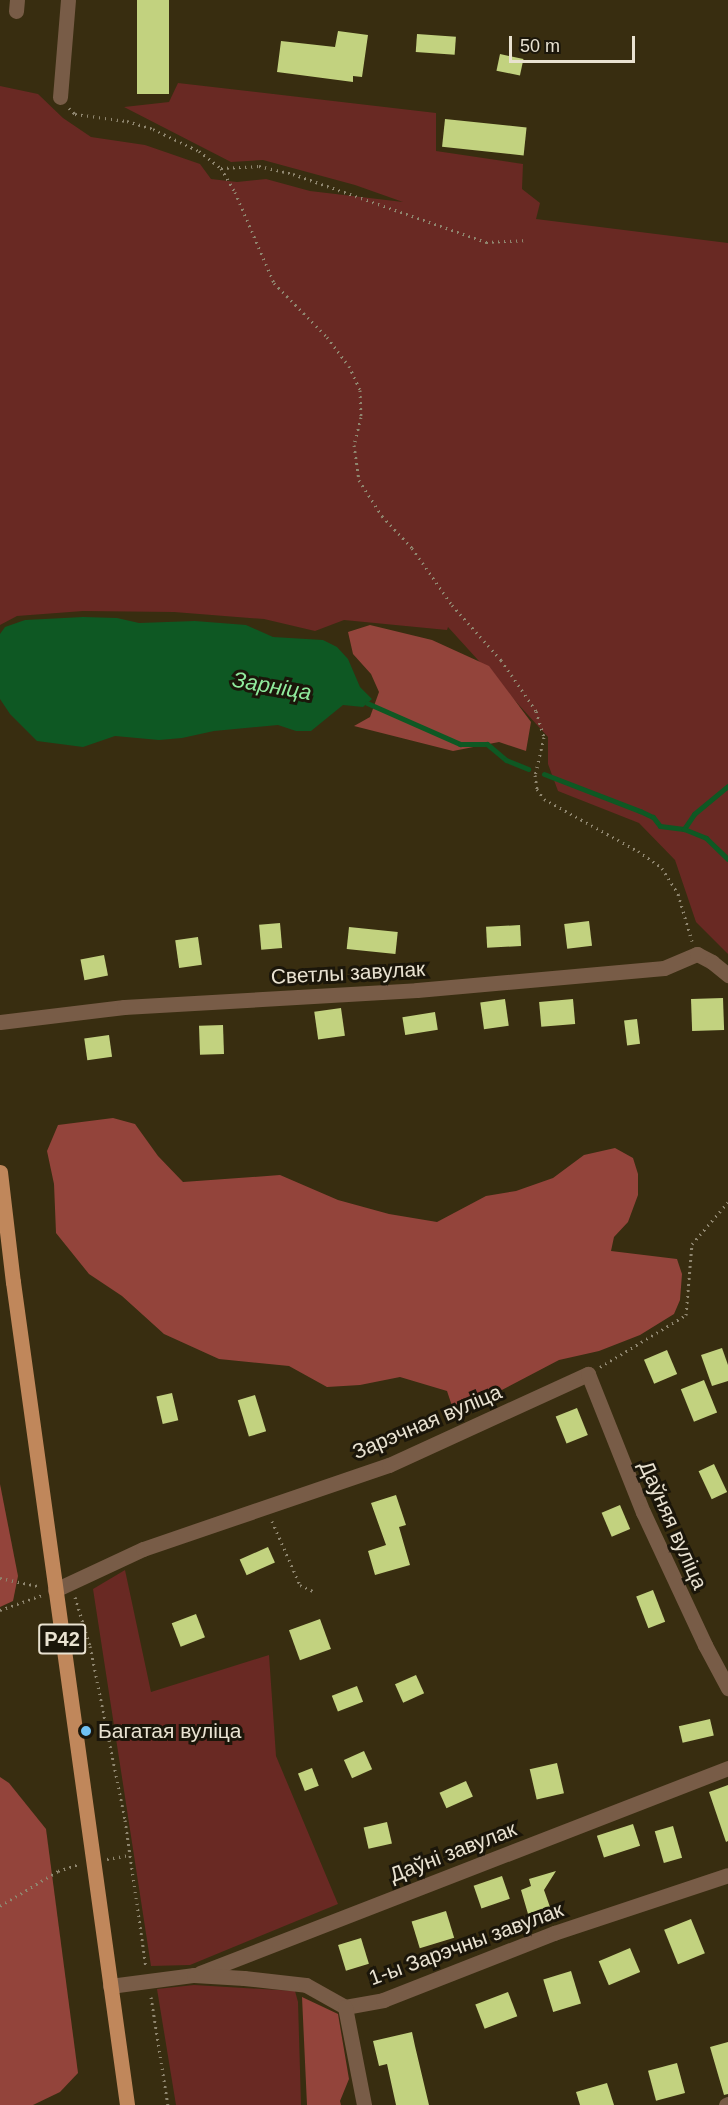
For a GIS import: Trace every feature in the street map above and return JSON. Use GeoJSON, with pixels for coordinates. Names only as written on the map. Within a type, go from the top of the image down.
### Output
{"type":"FeatureCollection","features":[{"type":"Feature","properties":{"kind":"main road","name":"Р42"},"geometry":{"type":"LineString","coordinates":[[0,1172],[55,1590],[127,2105]]}},
{"type":"Feature","properties":{"kind":"street"},"geometry":{"type":"LineString","coordinates":[[60,97],[69,0]]}},
{"type":"Feature","properties":{"kind":"street"},"geometry":{"type":"LineString","coordinates":[[697,954],[728,975]]}},
{"type":"Feature","properties":{"kind":"street","name":"Светлы завулак"},"geometry":{"type":"LineString","coordinates":[[2,1022],[124,1007],[417,990],[664,968],[697,954]]}},
{"type":"Feature","properties":{"kind":"street","name":"Зарэчная вуліца"},"geometry":{"type":"LineString","coordinates":[[55,1590],[143,1549],[265,1505],[389,1466],[588,1374]]}},
{"type":"Feature","properties":{"kind":"street","name":"Даўняя вуліца"},"geometry":{"type":"LineString","coordinates":[[588,1374],[643,1512],[705,1646],[728,1688]]}},
{"type":"Feature","properties":{"kind":"street","name":"Даўні завулак"},"geometry":{"type":"LineString","coordinates":[[194,1975],[728,1768]]}},
{"type":"Feature","properties":{"kind":"street","name":"1-ы Зарэчны завулак"},"geometry":{"type":"LineString","coordinates":[[345,2007],[383,2000],[554,1933],[728,1875]]}},
{"type":"Feature","properties":{"kind":"street"},"geometry":{"type":"LineString","coordinates":[[110,1986],[194,1975],[306,1984],[345,2007],[364,2105]]}},
{"type":"Feature","properties":{"kind":"path"},"geometry":{"type":"LineString","coordinates":[[60,97],[75,114],[127,121],[153,129],[199,151],[221,168],[235,192],[274,283],[327,337],[349,366],[360,390],[361,417],[354,445],[359,480],[382,516],[412,548],[452,605],[501,660],[536,711],[544,738],[535,775],[537,789],[544,799],[638,851],[662,868],[678,894],[684,921],[697,954]]}},
{"type":"Feature","properties":{"kind":"path"},"geometry":{"type":"LineString","coordinates":[[221,168],[259,166],[293,174],[486,242],[527,240]]}},
{"type":"Feature","properties":{"kind":"path"},"geometry":{"type":"LineString","coordinates":[[588,1374],[686,1315],[692,1244],[728,1202]]}},
{"type":"Feature","properties":{"kind":"path"},"geometry":{"type":"LineString","coordinates":[[265,1505],[300,1584],[315,1592]]}},
{"type":"Feature","properties":{"kind":"path"},"geometry":{"type":"LineString","coordinates":[[0,1578],[55,1590]]}},
{"type":"Feature","properties":{"kind":"path"},"geometry":{"type":"LineString","coordinates":[[71,1582],[90,1646],[130,1855],[168,2105]]}},
{"type":"Feature","properties":{"kind":"path"},"geometry":{"type":"LineString","coordinates":[[0,1610],[55,1590]]}},
{"type":"Feature","properties":{"kind":"path"},"geometry":{"type":"LineString","coordinates":[[0,1906],[57,1871],[93,1860],[130,1855]]}},
{"type":"Feature","properties":{"kind":"shaded area"},"geometry":{"type":"Polygon","coordinates":[[[178,83],[436,113],[436,151],[523,164],[522,189],[540,203],[536,219],[728,243],[728,954],[696,922],[675,860],[639,823],[558,791],[548,764],[548,737],[448,627],[447,630],[344,620],[315,631],[264,619],[174,612],[83,611],[17,616],[0,625],[0,86],[38,94],[63,118],[91,137],[145,145],[200,164],[211,179],[237,182],[266,179],[310,191],[403,202],[355,185],[263,160],[231,162],[124,107],[169,102],[178,83]]]}},
{"type":"Feature","properties":{"kind":"shaded area"},"geometry":{"type":"Polygon","coordinates":[[[370,625],[432,640],[489,666],[531,722],[526,751],[499,742],[453,751],[354,726],[370,717],[379,692],[371,674],[353,654],[348,632],[370,625]]]}},
{"type":"Feature","properties":{"kind":"shaded area"},"geometry":{"type":"Polygon","coordinates":[[[113,1118],[135,1124],[158,1156],[183,1182],[280,1175],[338,1200],[389,1214],[437,1222],[486,1196],[516,1191],[553,1178],[584,1155],[615,1148],[633,1158],[638,1174],[638,1195],[628,1222],[614,1237],[611,1251],[677,1259],[682,1274],[680,1300],[674,1314],[640,1335],[599,1351],[559,1360],[454,1412],[447,1391],[400,1377],[360,1385],[327,1387],[289,1366],[219,1359],[164,1334],[122,1296],[89,1274],[56,1233],[54,1184],[47,1151],[58,1125],[113,1118]]]}},
{"type":"Feature","properties":{"kind":"shaded area"},"geometry":{"type":"Polygon","coordinates":[[[0,1484],[18,1576],[13,1601],[0,1607],[0,1484]]]}},
{"type":"Feature","properties":{"kind":"shaded area"},"geometry":{"type":"Polygon","coordinates":[[[125,1570],[151,1692],[269,1655],[276,1756],[338,1904],[190,1965],[151,1966],[93,1589],[125,1570]]]}},
{"type":"Feature","properties":{"kind":"shaded area"},"geometry":{"type":"Polygon","coordinates":[[[0,1777],[9,1783],[46,1829],[78,2073],[60,2092],[33,2105],[0,2105],[0,1777]]]}},
{"type":"Feature","properties":{"kind":"shaded area"},"geometry":{"type":"Polygon","coordinates":[[[194,1985],[295,1991],[298,2002],[301,2105],[176,2105],[157,1989],[194,1985]]]}},
{"type":"Feature","properties":{"kind":"shaded area"},"geometry":{"type":"Polygon","coordinates":[[[302,1997],[338,2014],[349,2079],[340,2101],[341,2105],[307,2105],[302,1997]]]}},
{"type":"Feature","properties":{"kind":"water"},"geometry":{"type":"Polygon","coordinates":[[[117,618],[139,623],[195,621],[246,625],[273,637],[323,640],[337,647],[348,659],[360,687],[372,699],[363,707],[343,705],[311,731],[296,731],[278,725],[214,731],[159,740],[115,736],[83,747],[37,741],[10,714],[0,699],[0,634],[5,627],[25,620],[117,618]]]}},
{"type":"Feature","properties":{"kind":"building"},"geometry":{"type":"Polygon","coordinates":[[[137,0],[169,0],[169,94],[137,94],[137,0]]]}},
{"type":"Feature","properties":{"kind":"building"},"geometry":{"type":"Polygon","coordinates":[[[338,31],[368,35],[362,77],[353,76],[353,82],[277,72],[281,41],[335,47],[338,31]]]}},
{"type":"Feature","properties":{"kind":"building"},"geometry":{"type":"Polygon","coordinates":[[[417,34],[456,37],[455,55],[416,52],[417,34]]]}},
{"type":"Feature","properties":{"kind":"building"},"geometry":{"type":"Polygon","coordinates":[[[500,54],[523,59],[520,76],[496,71],[500,54]]]}},
{"type":"Feature","properties":{"kind":"building"},"geometry":{"type":"Polygon","coordinates":[[[445,119],[527,128],[524,155],[442,147],[445,119]]]}},
{"type":"Feature","properties":{"kind":"building"},"geometry":{"type":"Polygon","coordinates":[[[589,921],[592,946],[567,949],[564,924],[589,921]]]}},
{"type":"Feature","properties":{"kind":"building"},"geometry":{"type":"Polygon","coordinates":[[[280,923],[282,948],[261,950],[259,925],[280,923]]]}},
{"type":"Feature","properties":{"kind":"building"},"geometry":{"type":"Polygon","coordinates":[[[520,925],[521,946],[487,948],[486,927],[520,925]]]}},
{"type":"Feature","properties":{"kind":"building"},"geometry":{"type":"Polygon","coordinates":[[[349,927],[398,932],[395,954],[347,949],[349,927]]]}},
{"type":"Feature","properties":{"kind":"building"},"geometry":{"type":"Polygon","coordinates":[[[198,937],[202,965],[179,968],[175,940],[198,937]]]}},
{"type":"Feature","properties":{"kind":"building"},"geometry":{"type":"Polygon","coordinates":[[[104,955],[108,976],[84,980],[80,960],[104,955]]]}},
{"type":"Feature","properties":{"kind":"building"},"geometry":{"type":"Polygon","coordinates":[[[723,998],[724,1030],[692,1031],[691,999],[723,998]]]}},
{"type":"Feature","properties":{"kind":"building"},"geometry":{"type":"Polygon","coordinates":[[[505,999],[509,1026],[484,1029],[480,1002],[505,999]]]}},
{"type":"Feature","properties":{"kind":"building"},"geometry":{"type":"Polygon","coordinates":[[[573,999],[575,1024],[541,1027],[539,1002],[573,999]]]}},
{"type":"Feature","properties":{"kind":"building"},"geometry":{"type":"Polygon","coordinates":[[[341,1008],[345,1036],[318,1039],[314,1012],[341,1008]]]}},
{"type":"Feature","properties":{"kind":"building"},"geometry":{"type":"Polygon","coordinates":[[[435,1012],[438,1030],[405,1035],[402,1017],[435,1012]]]}},
{"type":"Feature","properties":{"kind":"building"},"geometry":{"type":"Polygon","coordinates":[[[637,1019],[640,1044],[627,1045],[624,1021],[637,1019]]]}},
{"type":"Feature","properties":{"kind":"building"},"geometry":{"type":"Polygon","coordinates":[[[223,1025],[224,1054],[200,1055],[199,1026],[223,1025]]]}},
{"type":"Feature","properties":{"kind":"building"},"geometry":{"type":"Polygon","coordinates":[[[109,1035],[112,1057],[87,1060],[84,1038],[109,1035]]]}},
{"type":"Feature","properties":{"kind":"building"},"geometry":{"type":"Polygon","coordinates":[[[722,1348],[728,1365],[728,1381],[712,1386],[701,1355],[722,1348]]]}},
{"type":"Feature","properties":{"kind":"building"},"geometry":{"type":"Polygon","coordinates":[[[667,1350],[677,1374],[654,1384],[644,1360],[667,1350]]]}},
{"type":"Feature","properties":{"kind":"building"},"geometry":{"type":"Polygon","coordinates":[[[704,1380],[717,1412],[694,1422],[681,1389],[704,1380]]]}},
{"type":"Feature","properties":{"kind":"building"},"geometry":{"type":"Polygon","coordinates":[[[172,1393],[178,1420],[163,1424],[156,1397],[172,1393]]]}},
{"type":"Feature","properties":{"kind":"building"},"geometry":{"type":"Polygon","coordinates":[[[255,1395],[266,1431],[249,1437],[238,1400],[255,1395]]]}},
{"type":"Feature","properties":{"kind":"building"},"geometry":{"type":"Polygon","coordinates":[[[577,1408],[588,1435],[567,1444],[556,1417],[577,1408]]]}},
{"type":"Feature","properties":{"kind":"building"},"geometry":{"type":"Polygon","coordinates":[[[714,1464],[727,1492],[712,1499],[699,1471],[714,1464]]]}},
{"type":"Feature","properties":{"kind":"building"},"geometry":{"type":"Polygon","coordinates":[[[396,1495],[406,1525],[399,1527],[410,1565],[375,1575],[368,1551],[386,1545],[371,1503],[396,1495]]]}},
{"type":"Feature","properties":{"kind":"building"},"geometry":{"type":"Polygon","coordinates":[[[620,1505],[630,1529],[612,1537],[602,1513],[620,1505]]]}},
{"type":"Feature","properties":{"kind":"building"},"geometry":{"type":"Polygon","coordinates":[[[268,1547],[275,1563],[247,1575],[240,1560],[268,1547]]]}},
{"type":"Feature","properties":{"kind":"building"},"geometry":{"type":"Polygon","coordinates":[[[653,1590],[665,1622],[648,1628],[636,1596],[653,1590]]]}},
{"type":"Feature","properties":{"kind":"building"},"geometry":{"type":"Polygon","coordinates":[[[196,1614],[205,1637],[181,1647],[172,1623],[196,1614]]]}},
{"type":"Feature","properties":{"kind":"building"},"geometry":{"type":"Polygon","coordinates":[[[320,1619],[331,1649],[300,1660],[289,1630],[320,1619]]]}},
{"type":"Feature","properties":{"kind":"building"},"geometry":{"type":"Polygon","coordinates":[[[416,1675],[424,1693],[403,1703],[395,1684],[416,1675]]]}},
{"type":"Feature","properties":{"kind":"building"},"geometry":{"type":"Polygon","coordinates":[[[357,1686],[363,1702],[338,1712],[332,1696],[357,1686]]]}},
{"type":"Feature","properties":{"kind":"building"},"geometry":{"type":"Polygon","coordinates":[[[710,1719],[714,1736],[683,1743],[679,1726],[710,1719]]]}},
{"type":"Feature","properties":{"kind":"building"},"geometry":{"type":"Polygon","coordinates":[[[364,1751],[372,1769],[352,1778],[344,1760],[364,1751]]]}},
{"type":"Feature","properties":{"kind":"building"},"geometry":{"type":"Polygon","coordinates":[[[557,1763],[564,1793],[537,1800],[530,1769],[557,1763]]]}},
{"type":"Feature","properties":{"kind":"building"},"geometry":{"type":"Polygon","coordinates":[[[312,1768],[319,1786],[305,1791],[298,1773],[312,1768]]]}},
{"type":"Feature","properties":{"kind":"building"},"geometry":{"type":"Polygon","coordinates":[[[466,1781],[473,1797],[446,1808],[440,1793],[466,1781]]]}},
{"type":"Feature","properties":{"kind":"building"},"geometry":{"type":"Polygon","coordinates":[[[728,1785],[728,1841],[726,1842],[709,1792],[728,1785]]]}},
{"type":"Feature","properties":{"kind":"building"},"geometry":{"type":"Polygon","coordinates":[[[387,1822],[392,1843],[369,1849],[364,1827],[387,1822]]]}},
{"type":"Feature","properties":{"kind":"building"},"geometry":{"type":"Polygon","coordinates":[[[633,1824],[640,1846],[604,1858],[597,1836],[633,1824]]]}},
{"type":"Feature","properties":{"kind":"building"},"geometry":{"type":"Polygon","coordinates":[[[673,1826],[682,1858],[664,1863],[655,1831],[673,1826]]]}},
{"type":"Feature","properties":{"kind":"building"},"geometry":{"type":"Polygon","coordinates":[[[556,1871],[544,1890],[550,1907],[528,1914],[521,1890],[531,1886],[529,1879],[556,1871]]]}},
{"type":"Feature","properties":{"kind":"building"},"geometry":{"type":"Polygon","coordinates":[[[502,1876],[510,1899],[481,1908],[474,1886],[502,1876]]]}},
{"type":"Feature","properties":{"kind":"building"},"geometry":{"type":"Polygon","coordinates":[[[446,1911],[454,1938],[420,1948],[412,1922],[446,1911]]]}},
{"type":"Feature","properties":{"kind":"building"},"geometry":{"type":"Polygon","coordinates":[[[691,1919],[705,1953],[678,1964],[664,1930],[691,1919]]]}},
{"type":"Feature","properties":{"kind":"building"},"geometry":{"type":"Polygon","coordinates":[[[361,1938],[369,1964],[346,1971],[338,1945],[361,1938]]]}},
{"type":"Feature","properties":{"kind":"building"},"geometry":{"type":"Polygon","coordinates":[[[630,1948],[640,1972],[609,1985],[599,1961],[630,1948]]]}},
{"type":"Feature","properties":{"kind":"building"},"geometry":{"type":"Polygon","coordinates":[[[571,1971],[581,2004],[553,2012],[543,1979],[571,1971]]]}},
{"type":"Feature","properties":{"kind":"building"},"geometry":{"type":"Polygon","coordinates":[[[508,1992],[517,2016],[485,2029],[475,2005],[508,1992]]]}},
{"type":"Feature","properties":{"kind":"building"},"geometry":{"type":"Polygon","coordinates":[[[412,2032],[429,2105],[396,2105],[387,2064],[379,2066],[373,2041],[412,2032]]]}},
{"type":"Feature","properties":{"kind":"building"},"geometry":{"type":"Polygon","coordinates":[[[728,2042],[728,2094],[724,2095],[710,2047],[728,2042]]]}},
{"type":"Feature","properties":{"kind":"building"},"geometry":{"type":"Polygon","coordinates":[[[677,2063],[685,2093],[656,2101],[648,2071],[677,2063]]]}},
{"type":"Feature","properties":{"kind":"building"},"geometry":{"type":"Polygon","coordinates":[[[607,2083],[614,2105],[580,2105],[576,2092],[607,2083]]]}},
{"type":"Feature","properties":{"kind":"waterway","name":"Зарніца"},"geometry":{"type":"LineString","coordinates":[[367,703],[460,744],[487,744],[506,760],[528,769]]}},
{"type":"Feature","properties":{"kind":"waterway","name":"Зарніца"},"geometry":{"type":"LineString","coordinates":[[544,774],[640,811],[653,817],[660,826],[684,829],[694,814],[728,786]]}},
{"type":"Feature","properties":{"kind":"waterway"},"geometry":{"type":"LineString","coordinates":[[684,829],[706,838],[728,859]]}},
{"type":"Feature","properties":{"kind":"place","name":"Багатая вуліца"},"geometry":{"type":"Point","coordinates":[86,1731]}}]}
